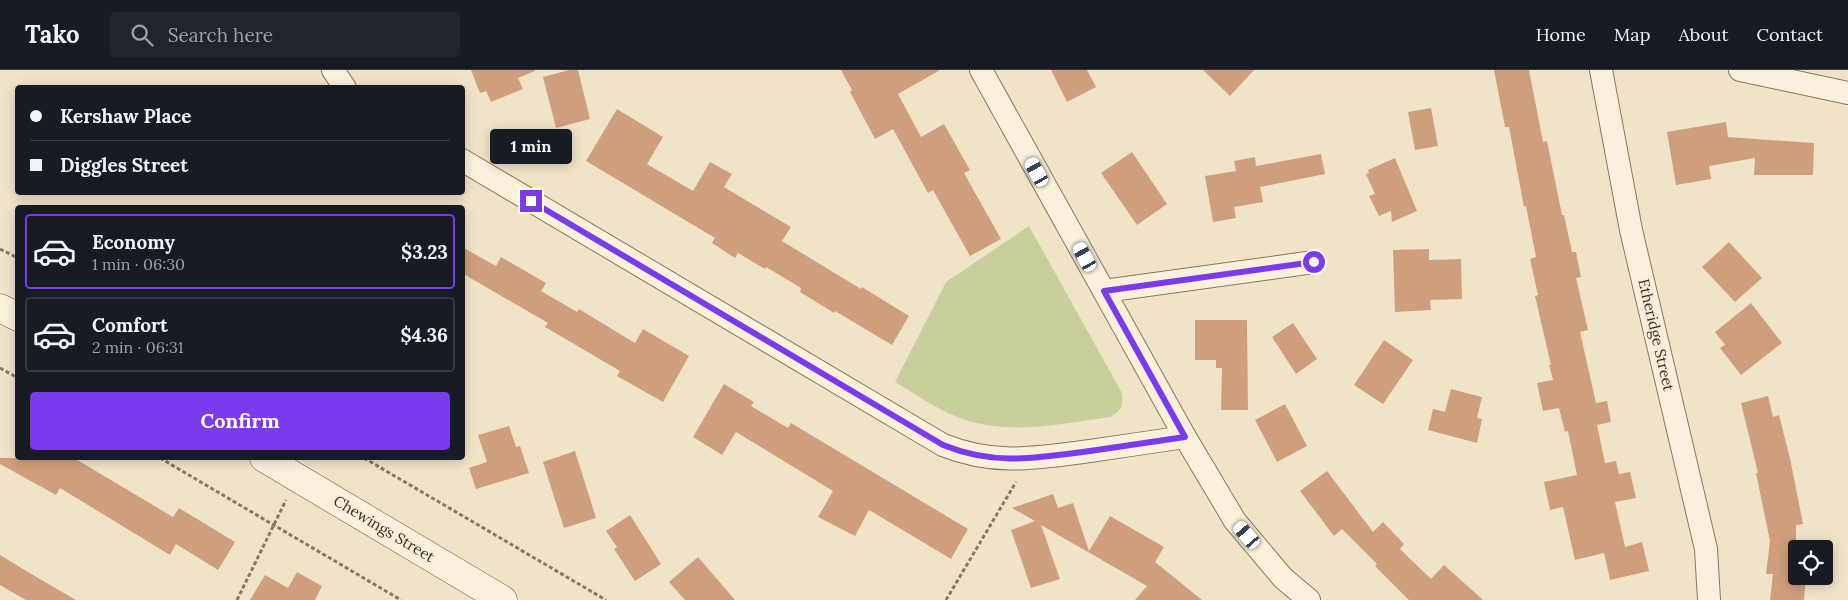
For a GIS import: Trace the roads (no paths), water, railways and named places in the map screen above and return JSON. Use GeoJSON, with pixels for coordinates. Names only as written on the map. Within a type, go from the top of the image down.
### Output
{"type":"FeatureCollection","features":[{"type":"Feature","properties":{"kind":"street"},"geometry":{"type":"LineString","coordinates":[[332,70],[343,85]]}},
{"type":"Feature","properties":{"kind":"street"},"geometry":{"type":"LineString","coordinates":[[981,70],[1185,437],[1235,521],[1283,578],[1309,600]]}},
{"type":"Feature","properties":{"kind":"street","name":"Etheridge Street"},"geometry":{"type":"LineString","coordinates":[[1601,70],[1631,230],[1706,549],[1709,600]]}},
{"type":"Feature","properties":{"kind":"street"},"geometry":{"type":"LineString","coordinates":[[1740,70],[1848,93]]}},
{"type":"Feature","properties":{"kind":"street"},"geometry":{"type":"LineString","coordinates":[[465,162],[943,445],[959,451],[996,459],[1030,459],[1185,437]]}},
{"type":"Feature","properties":{"kind":"street"},"geometry":{"type":"LineString","coordinates":[[1104,291],[1314,262]]}},
{"type":"Feature","properties":{"kind":"street"},"geometry":{"type":"LineString","coordinates":[[0,308],[15,316]]}},
{"type":"Feature","properties":{"kind":"street","name":"Chewings Street"},"geometry":{"type":"LineString","coordinates":[[268,460],[503,600]]}}]}
